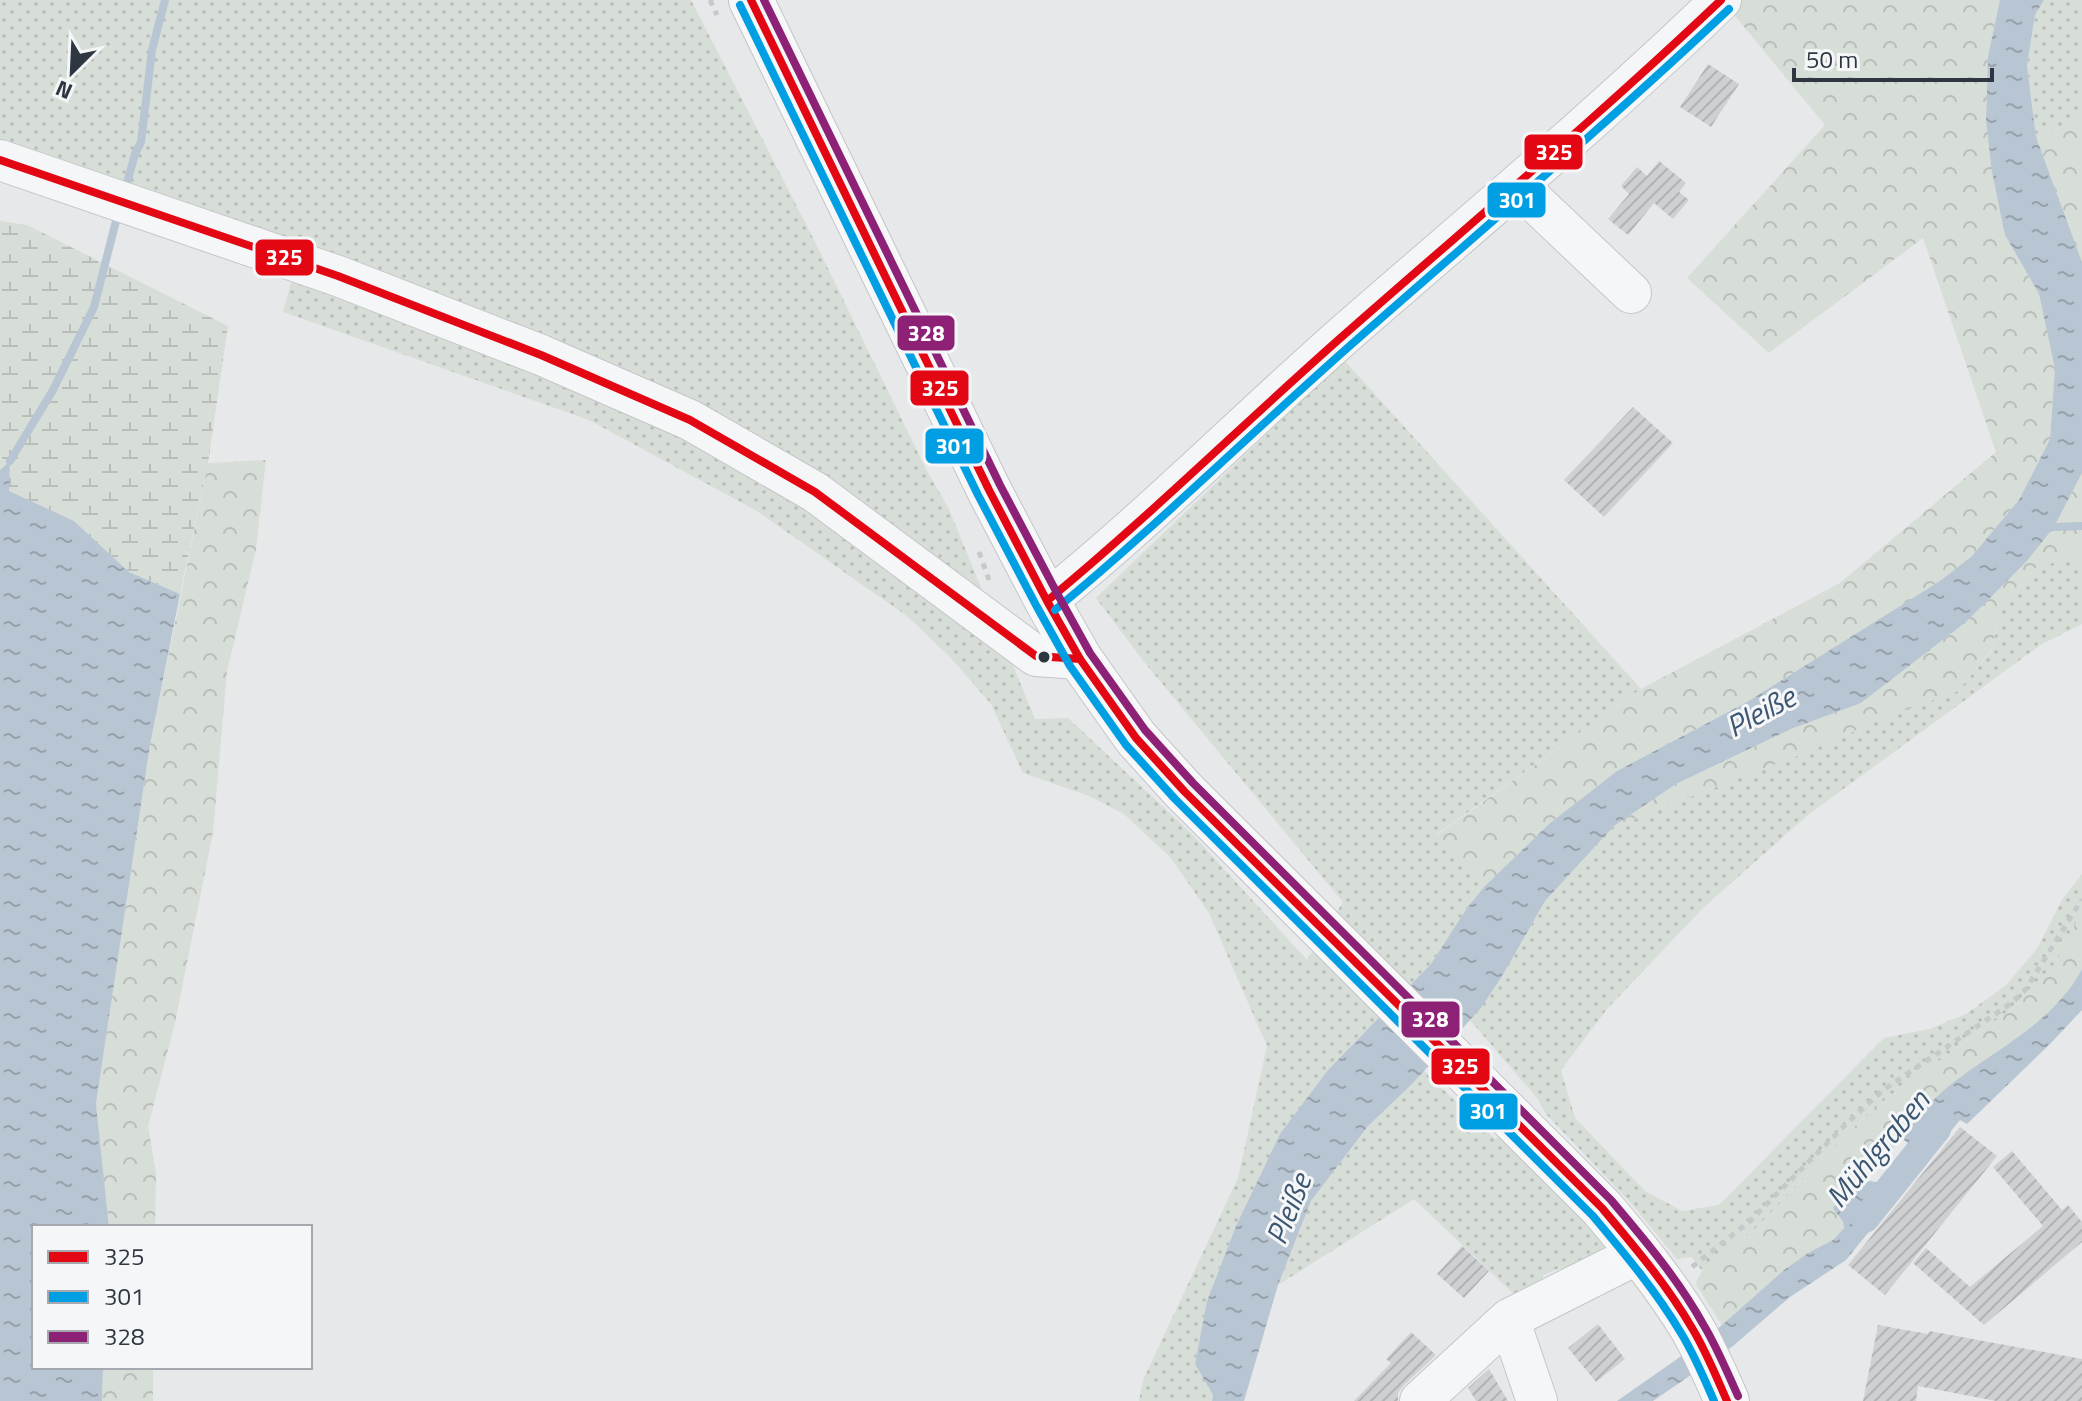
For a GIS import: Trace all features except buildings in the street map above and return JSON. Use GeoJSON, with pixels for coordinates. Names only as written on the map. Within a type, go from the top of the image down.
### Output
{"type":"FeatureCollection","features":[{"type":"Feature","properties":{"kind":"main road"},"geometry":{"type":"LineString","coordinates":[[751,0],[989,490],[1080,659],[1136,738],[1184,791],[1602,1208],[1667,1289],[1693,1329],[1722,1390]]}},
{"type":"Feature","properties":{"kind":"street"},"geometry":{"type":"LineString","coordinates":[[1047,601],[1101,558],[1343,336],[1518,186],[1721,0]]}},
{"type":"Feature","properties":{"kind":"street"},"geometry":{"type":"LineString","coordinates":[[0,160],[338,276],[541,355],[690,420],[815,492],[1036,656],[1080,659]]}},
{"type":"Feature","properties":{"kind":"street"},"geometry":{"type":"LineString","coordinates":[[1518,186],[1631,293]]}},
{"type":"Feature","properties":{"kind":"street"},"geometry":{"type":"LineString","coordinates":[[1420,1401],[1509,1319],[1640,1253]]}},
{"type":"Feature","properties":{"kind":"street"},"geometry":{"type":"LineString","coordinates":[[1509,1319],[1537,1401]]}},
{"type":"Feature","properties":{"kind":"path"},"geometry":{"type":"LineString","coordinates":[[1667,1289],[1750,1221],[1882,1091],[2013,1002],[2026,989],[2082,899]]}},
{"type":"Feature","properties":{"kind":"green space"},"geometry":{"type":"Polygon","coordinates":[[[0,0],[691,0],[815,242],[927,471],[948,507],[1035,719],[1068,718],[1192,834],[1307,960],[1343,902],[1145,663],[1096,598],[1344,360],[1641,689],[1437,834],[1484,887],[1431,964],[1328,1070],[1280,1135],[1236,1226],[1207,1301],[1195,1364],[1213,1395],[1212,1401],[1139,1401],[1143,1380],[1238,1178],[1267,1046],[1209,913],[1171,858],[1124,814],[1089,796],[1023,773],[991,704],[950,657],[907,616],[757,511],[589,420],[283,312],[299,253],[0,147],[0,0]]]}},
{"type":"Feature","properties":{"kind":"green space"},"geometry":{"type":"Polygon","coordinates":[[[1722,0],[2000,0],[1988,56],[1986,120],[2005,235],[2039,294],[2055,369],[2050,439],[2019,500],[1972,556],[1940,581],[1747,702],[1617,771],[1550,823],[1484,887],[1437,835],[1641,689],[1840,583],[1996,452],[1923,238],[1769,353],[1687,278],[1825,125],[1722,0]]]}},
{"type":"Feature","properties":{"kind":"green space"},"geometry":{"type":"Polygon","coordinates":[[[2044,0],[2082,0],[2082,119],[2036,137],[2027,66],[2035,15],[2044,0]]]}},
{"type":"Feature","properties":{"kind":"green space"},"geometry":{"type":"Polygon","coordinates":[[[2082,119],[2082,262],[2036,137],[2082,119]]]}},
{"type":"Feature","properties":{"kind":"green space"},"geometry":{"type":"Polygon","coordinates":[[[0,221],[27,225],[228,326],[208,463],[180,594],[129,572],[74,521],[8,491],[9,462],[0,470],[0,221]]]}},
{"type":"Feature","properties":{"kind":"green space"},"geometry":{"type":"Polygon","coordinates":[[[266,460],[256,549],[227,671],[213,832],[175,1023],[148,1126],[156,1174],[155,1225],[109,1225],[96,1105],[150,745],[208,463],[266,460]]]}},
{"type":"Feature","properties":{"kind":"green space"},"geometry":{"type":"Polygon","coordinates":[[[2082,473],[2082,557],[2038,566],[2002,601],[1992,649],[1958,691],[1614,826],[1676,784],[1791,729],[1861,703],[1966,622],[2026,562],[2054,527],[2082,473]]]}},
{"type":"Feature","properties":{"kind":"green space"},"geometry":{"type":"Polygon","coordinates":[[[2082,557],[2082,624],[2042,644],[1809,814],[1703,908],[1607,1009],[1561,1070],[1575,1118],[1645,1191],[1682,1211],[1719,1205],[1884,1038],[1929,1029],[1966,1014],[2005,986],[2037,949],[2063,898],[2082,874],[2082,911],[2056,962],[2020,1003],[1886,1099],[1852,1129],[1755,1229],[1719,1259],[1702,1271],[1692,1257],[1677,1259],[1631,1203],[1546,1114],[1537,1098],[1470,1020],[1501,978],[1545,901],[1614,826],[1958,691],[1992,650],[2002,601],[2038,566],[2082,557]]]}},
{"type":"Feature","properties":{"kind":"green space"},"geometry":{"type":"Polygon","coordinates":[[[2082,911],[2082,969],[2066,995],[2051,1012],[1941,1093],[1877,1168],[1845,1193],[1838,1217],[1844,1228],[1833,1240],[1784,1270],[1722,1325],[1697,1286],[1702,1271],[1755,1229],[1852,1129],[1886,1099],[2020,1003],[2056,962],[2082,911]]]}},
{"type":"Feature","properties":{"kind":"green space"},"geometry":{"type":"Polygon","coordinates":[[[1424,1071],[1495,1139],[1501,1134],[1607,1244],[1604,1254],[1565,1272],[1560,1268],[1543,1275],[1543,1284],[1519,1299],[1414,1199],[1278,1285],[1311,1201],[1368,1126],[1424,1071]]]}},
{"type":"Feature","properties":{"kind":"green space"},"geometry":{"type":"Polygon","coordinates":[[[103,1369],[153,1369],[153,1401],[102,1401],[103,1369]]]}},
{"type":"Feature","properties":{"kind":"water","name":"Pleiße"},"geometry":{"type":"Polygon","coordinates":[[[2000,0],[2044,0],[2035,15],[2027,66],[2036,137],[2082,262],[2082,473],[2054,527],[2026,562],[1966,622],[1861,703],[1791,729],[1676,784],[1614,826],[1545,901],[1480,1009],[1412,1084],[1368,1126],[1311,1201],[1278,1285],[1244,1401],[1212,1401],[1213,1395],[1195,1364],[1207,1301],[1236,1226],[1280,1134],[1328,1070],[1431,964],[1484,887],[1550,823],[1617,771],[1747,702],[1940,581],[1972,556],[2019,500],[2050,439],[2055,369],[2039,294],[2005,235],[1992,172],[1986,120],[1988,56],[2000,0]]]}},
{"type":"Feature","properties":{"kind":"water"},"geometry":{"type":"Polygon","coordinates":[[[10,461],[9,491],[74,521],[129,572],[180,594],[150,745],[96,1104],[109,1225],[32,1225],[32,1369],[103,1369],[102,1401],[0,1401],[0,470],[10,461]]]}},
{"type":"Feature","properties":{"kind":"water"},"geometry":{"type":"Polygon","coordinates":[[[2082,969],[2082,1010],[1967,1124],[1960,1120],[1923,1165],[1909,1153],[1913,1148],[1901,1137],[1932,1102],[2037,1022],[2069,989],[2082,969]]]}},
{"type":"Feature","properties":{"kind":"water"},"geometry":{"type":"Polygon","coordinates":[[[1870,1181],[1881,1183],[1898,1196],[1846,1260],[1790,1297],[1733,1346],[1653,1401],[1617,1401],[1722,1325],[1784,1270],[1833,1240],[1844,1228],[1833,1208],[1849,1191],[1870,1181]]]}},
{"type":"Feature","properties":{"kind":"waterway"},"geometry":{"type":"LineString","coordinates":[[127,183],[141,142],[152,50],[165,0]]}},
{"type":"Feature","properties":{"kind":"waterway"},"geometry":{"type":"LineString","coordinates":[[10,461],[53,390],[94,307],[116,221]]}},
{"type":"Feature","properties":{"kind":"waterway"},"geometry":{"type":"LineString","coordinates":[[2047,529],[2082,526]]}},
{"type":"Feature","properties":{"kind":"waterway","name":"Mühlgraben"},"geometry":{"type":"LineString","coordinates":[[1865,1219],[1937,1129]]}},
{"type":"Feature","properties":{"kind":"transit line","name":"325"},"geometry":{"type":"LineString","coordinates":[[751,0],[989,490],[1080,659],[1136,738],[1184,791],[1602,1208],[1650,1266],[1682,1312],[1702,1346],[1727,1401]]}},
{"type":"Feature","properties":{"kind":"transit line","name":"328"},"geometry":{"type":"LineString","coordinates":[[764,0],[1000,485],[1090,653],[1145,730],[1193,783],[1611,1200],[1683,1291],[1713,1342],[1738,1396]]}},
{"type":"Feature","properties":{"kind":"transit line","name":"325"},"geometry":{"type":"LineString","coordinates":[[1047,601],[1721,0]]}},
{"type":"Feature","properties":{"kind":"transit line","name":"301"},"geometry":{"type":"LineString","coordinates":[[740,5],[978,495],[1070,666],[1126,745],[1175,799],[1593,1216],[1671,1317],[1714,1401]]}},
{"type":"Feature","properties":{"kind":"transit line","name":"301"},"geometry":{"type":"LineString","coordinates":[[1055,610],[1729,9]]}},
{"type":"Feature","properties":{"kind":"transit line","name":"325"},"geometry":{"type":"LineString","coordinates":[[0,160],[338,276],[541,355],[690,420],[815,492],[1036,656],[1080,659]]}}]}
